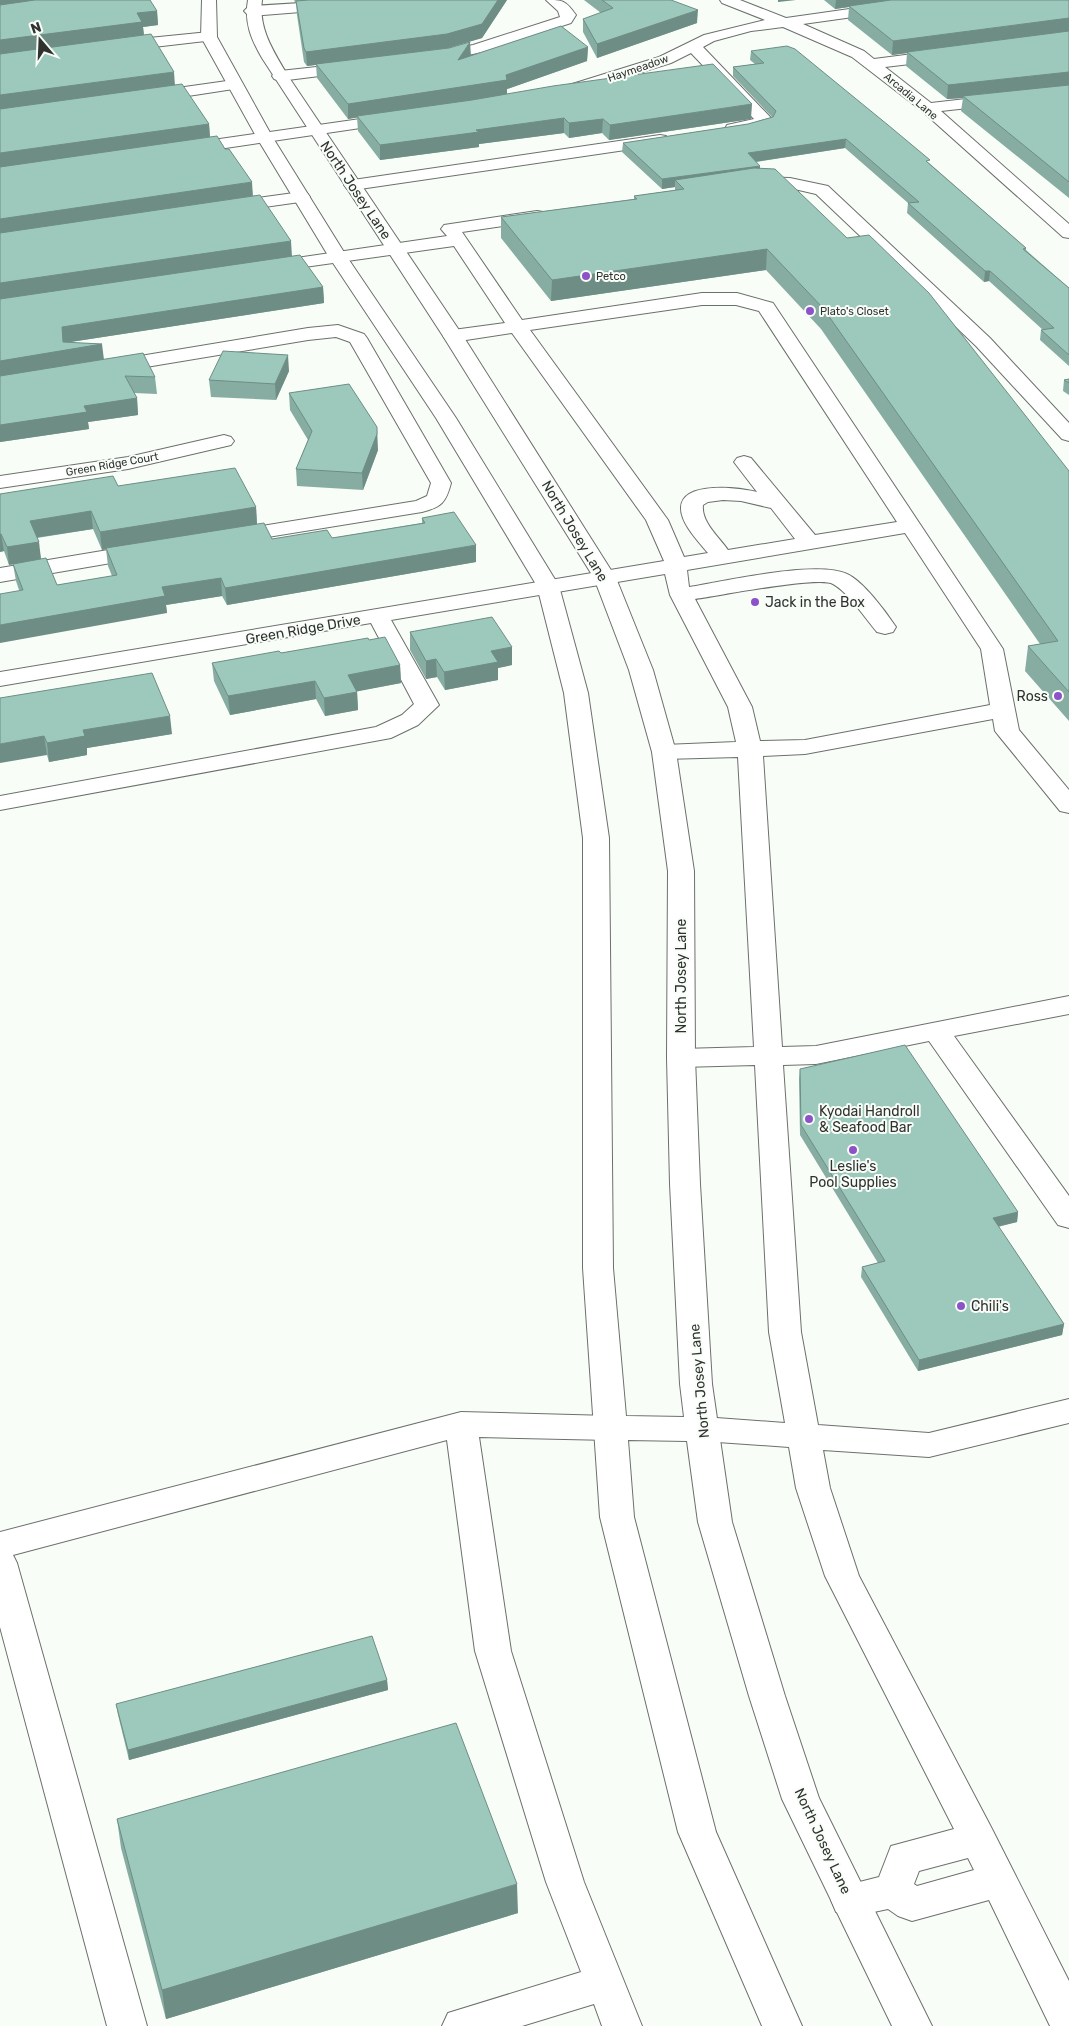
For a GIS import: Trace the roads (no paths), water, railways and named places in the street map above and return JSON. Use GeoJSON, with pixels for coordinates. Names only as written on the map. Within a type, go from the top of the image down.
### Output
{"type":"FeatureCollection","features":[{"type":"Feature","properties":{"kind":"main road"},"geometry":{"type":"LineString","coordinates":[[208,0],[209,37],[234,85],[338,257],[446,418],[548,586],[576,692],[596,838],[598,1268],[617,1517],[697,1832],[782,2026]]}},
{"type":"Feature","properties":{"kind":"main road"},"geometry":{"type":"LineString","coordinates":[[417,60],[476,49],[566,20],[568,15],[553,0]]}},
{"type":"Feature","properties":{"kind":"main road","name":"Arcadia Lane"},"geometry":{"type":"LineString","coordinates":[[727,0],[822,37],[858,54],[928,108],[1066,228]]}},
{"type":"Feature","properties":{"kind":"main road","name":"Haymeadow"},"geometry":{"type":"LineString","coordinates":[[563,91],[613,78],[656,63],[709,38],[729,32],[782,22],[946,0]]}},
{"type":"Feature","properties":{"kind":"main road"},"geometry":{"type":"LineString","coordinates":[[254,5],[349,5]]}},
{"type":"Feature","properties":{"kind":"main road","name":"North Josey Lane"},"geometry":{"type":"LineString","coordinates":[[254,5],[257,35],[280,76],[453,336],[605,578],[641,670],[664,752],[681,871],[681,1058],[685,1184],[696,1384],[715,1522],[767,1696],[801,1799],[912,2026]]}},
{"type":"Feature","properties":{"kind":"main road"},"geometry":{"type":"LineString","coordinates":[[108,47],[209,37]]}},
{"type":"Feature","properties":{"kind":"main road"},"geometry":{"type":"LineString","coordinates":[[693,46],[766,122],[717,132]]}},
{"type":"Feature","properties":{"kind":"main road"},"geometry":{"type":"LineString","coordinates":[[872,64],[961,52]]}},
{"type":"Feature","properties":{"kind":"main road"},"geometry":{"type":"LineString","coordinates":[[280,76],[373,66]]}},
{"type":"Feature","properties":{"kind":"main road"},"geometry":{"type":"LineString","coordinates":[[137,98],[234,85]]}},
{"type":"Feature","properties":{"kind":"main road"},"geometry":{"type":"LineString","coordinates":[[928,108],[1069,92]]}},
{"type":"Feature","properties":{"kind":"main road"},"geometry":{"type":"LineString","coordinates":[[167,151],[265,138],[315,129],[414,117]]}},
{"type":"Feature","properties":{"kind":"main road"},"geometry":{"type":"LineString","coordinates":[[353,185],[678,138]]}},
{"type":"Feature","properties":{"kind":"main road"},"geometry":{"type":"LineString","coordinates":[[735,185],[766,181],[822,190],[983,342],[1069,435]]}},
{"type":"Feature","properties":{"kind":"main road"},"geometry":{"type":"LineString","coordinates":[[214,209],[301,197]]}},
{"type":"Feature","properties":{"kind":"main road"},"geometry":{"type":"LineString","coordinates":[[556,213],[450,229],[517,326],[657,520],[676,565],[678,588],[740,707],[750,749],[785,1332],[814,1488],[842,1576],[978,1839],[1069,2022]]}},
{"type":"Feature","properties":{"kind":"main road"},"geometry":{"type":"LineString","coordinates":[[251,270],[458,240]]}},
{"type":"Feature","properties":{"kind":"main road"},"geometry":{"type":"LineString","coordinates":[[453,336],[702,299],[737,299],[766,307],[992,649],[1007,732],[1069,806]]}},
{"type":"Feature","properties":{"kind":"main road"},"geometry":{"type":"LineString","coordinates":[[87,370],[308,334],[338,331],[356,338],[441,483],[436,499],[422,506],[216,539]]}},
{"type":"Feature","properties":{"kind":"main road","name":"Green Ridge Court"},"geometry":{"type":"LineString","coordinates":[[0,482],[128,463],[224,441]]}},
{"type":"Feature","properties":{"kind":"main road"},"geometry":{"type":"LineString","coordinates":[[744,462],[779,504],[828,575]]}},
{"type":"Feature","properties":{"kind":"main road"},"geometry":{"type":"LineString","coordinates":[[722,557],[694,516],[691,507],[698,497],[721,493],[742,494],[779,504]]}},
{"type":"Feature","properties":{"kind":"main road"},"geometry":{"type":"LineString","coordinates":[[651,512],[691,507]]}},
{"type":"Feature","properties":{"kind":"main road","name":"Green Ridge Drive"},"geometry":{"type":"LineString","coordinates":[[0,679],[910,526]]}},
{"type":"Feature","properties":{"kind":"main road"},"geometry":{"type":"LineString","coordinates":[[0,575],[167,547]]}},
{"type":"Feature","properties":{"kind":"main road"},"geometry":{"type":"LineString","coordinates":[[682,595],[797,577],[828,575],[840,579],[849,585],[885,628]]}},
{"type":"Feature","properties":{"kind":"main road"},"geometry":{"type":"LineString","coordinates":[[0,803],[383,733],[410,720],[427,705],[378,616]]}},
{"type":"Feature","properties":{"kind":"main road"},"geometry":{"type":"LineString","coordinates":[[664,752],[805,747],[1003,710]]}},
{"type":"Feature","properties":{"kind":"main road"},"geometry":{"type":"LineString","coordinates":[[681,1058],[816,1055],[1069,1005]]}},
{"type":"Feature","properties":{"kind":"main road"},"geometry":{"type":"LineString","coordinates":[[936,1031],[1069,1218]]}},
{"type":"Feature","properties":{"kind":"main road"},"geometry":{"type":"LineString","coordinates":[[0,1546],[461,1424],[703,1429],[929,1445],[1069,1411]]}},
{"type":"Feature","properties":{"kind":"main road"},"geometry":{"type":"LineString","coordinates":[[461,1424],[493,1651],[566,1882],[622,2026]]}},
{"type":"Feature","properties":{"kind":"main road"},"geometry":{"type":"LineString","coordinates":[[0,1564],[127,2026]]}},
{"type":"Feature","properties":{"kind":"main road"},"geometry":{"type":"LineString","coordinates":[[893,1891],[904,1858],[978,1839]]}},
{"type":"Feature","properties":{"kind":"main road"},"geometry":{"type":"LineString","coordinates":[[850,1900],[893,1891],[912,1904],[998,1881]]}},
{"type":"Feature","properties":{"kind":"main road"},"geometry":{"type":"LineString","coordinates":[[462,2026],[605,1983]]}},
{"type":"Feature","properties":{"kind":"place","name":"Petco"},"geometry":{"type":"Point","coordinates":[586,276]}},
{"type":"Feature","properties":{"kind":"place","name":"Plato's Closet"},"geometry":{"type":"Point","coordinates":[810,311]}},
{"type":"Feature","properties":{"kind":"place","name":"Jack in the Box"},"geometry":{"type":"Point","coordinates":[755,602]}},
{"type":"Feature","properties":{"kind":"place","name":"Ross"},"geometry":{"type":"Point","coordinates":[1058,696]}},
{"type":"Feature","properties":{"kind":"place","name":"Kyodai Handroll & Seafood Bar"},"geometry":{"type":"Point","coordinates":[809,1119]}},
{"type":"Feature","properties":{"kind":"place","name":"Leslie's Pool Supplies"},"geometry":{"type":"Point","coordinates":[853,1150]}},
{"type":"Feature","properties":{"kind":"place","name":"Chili's"},"geometry":{"type":"Point","coordinates":[961,1306]}}]}
